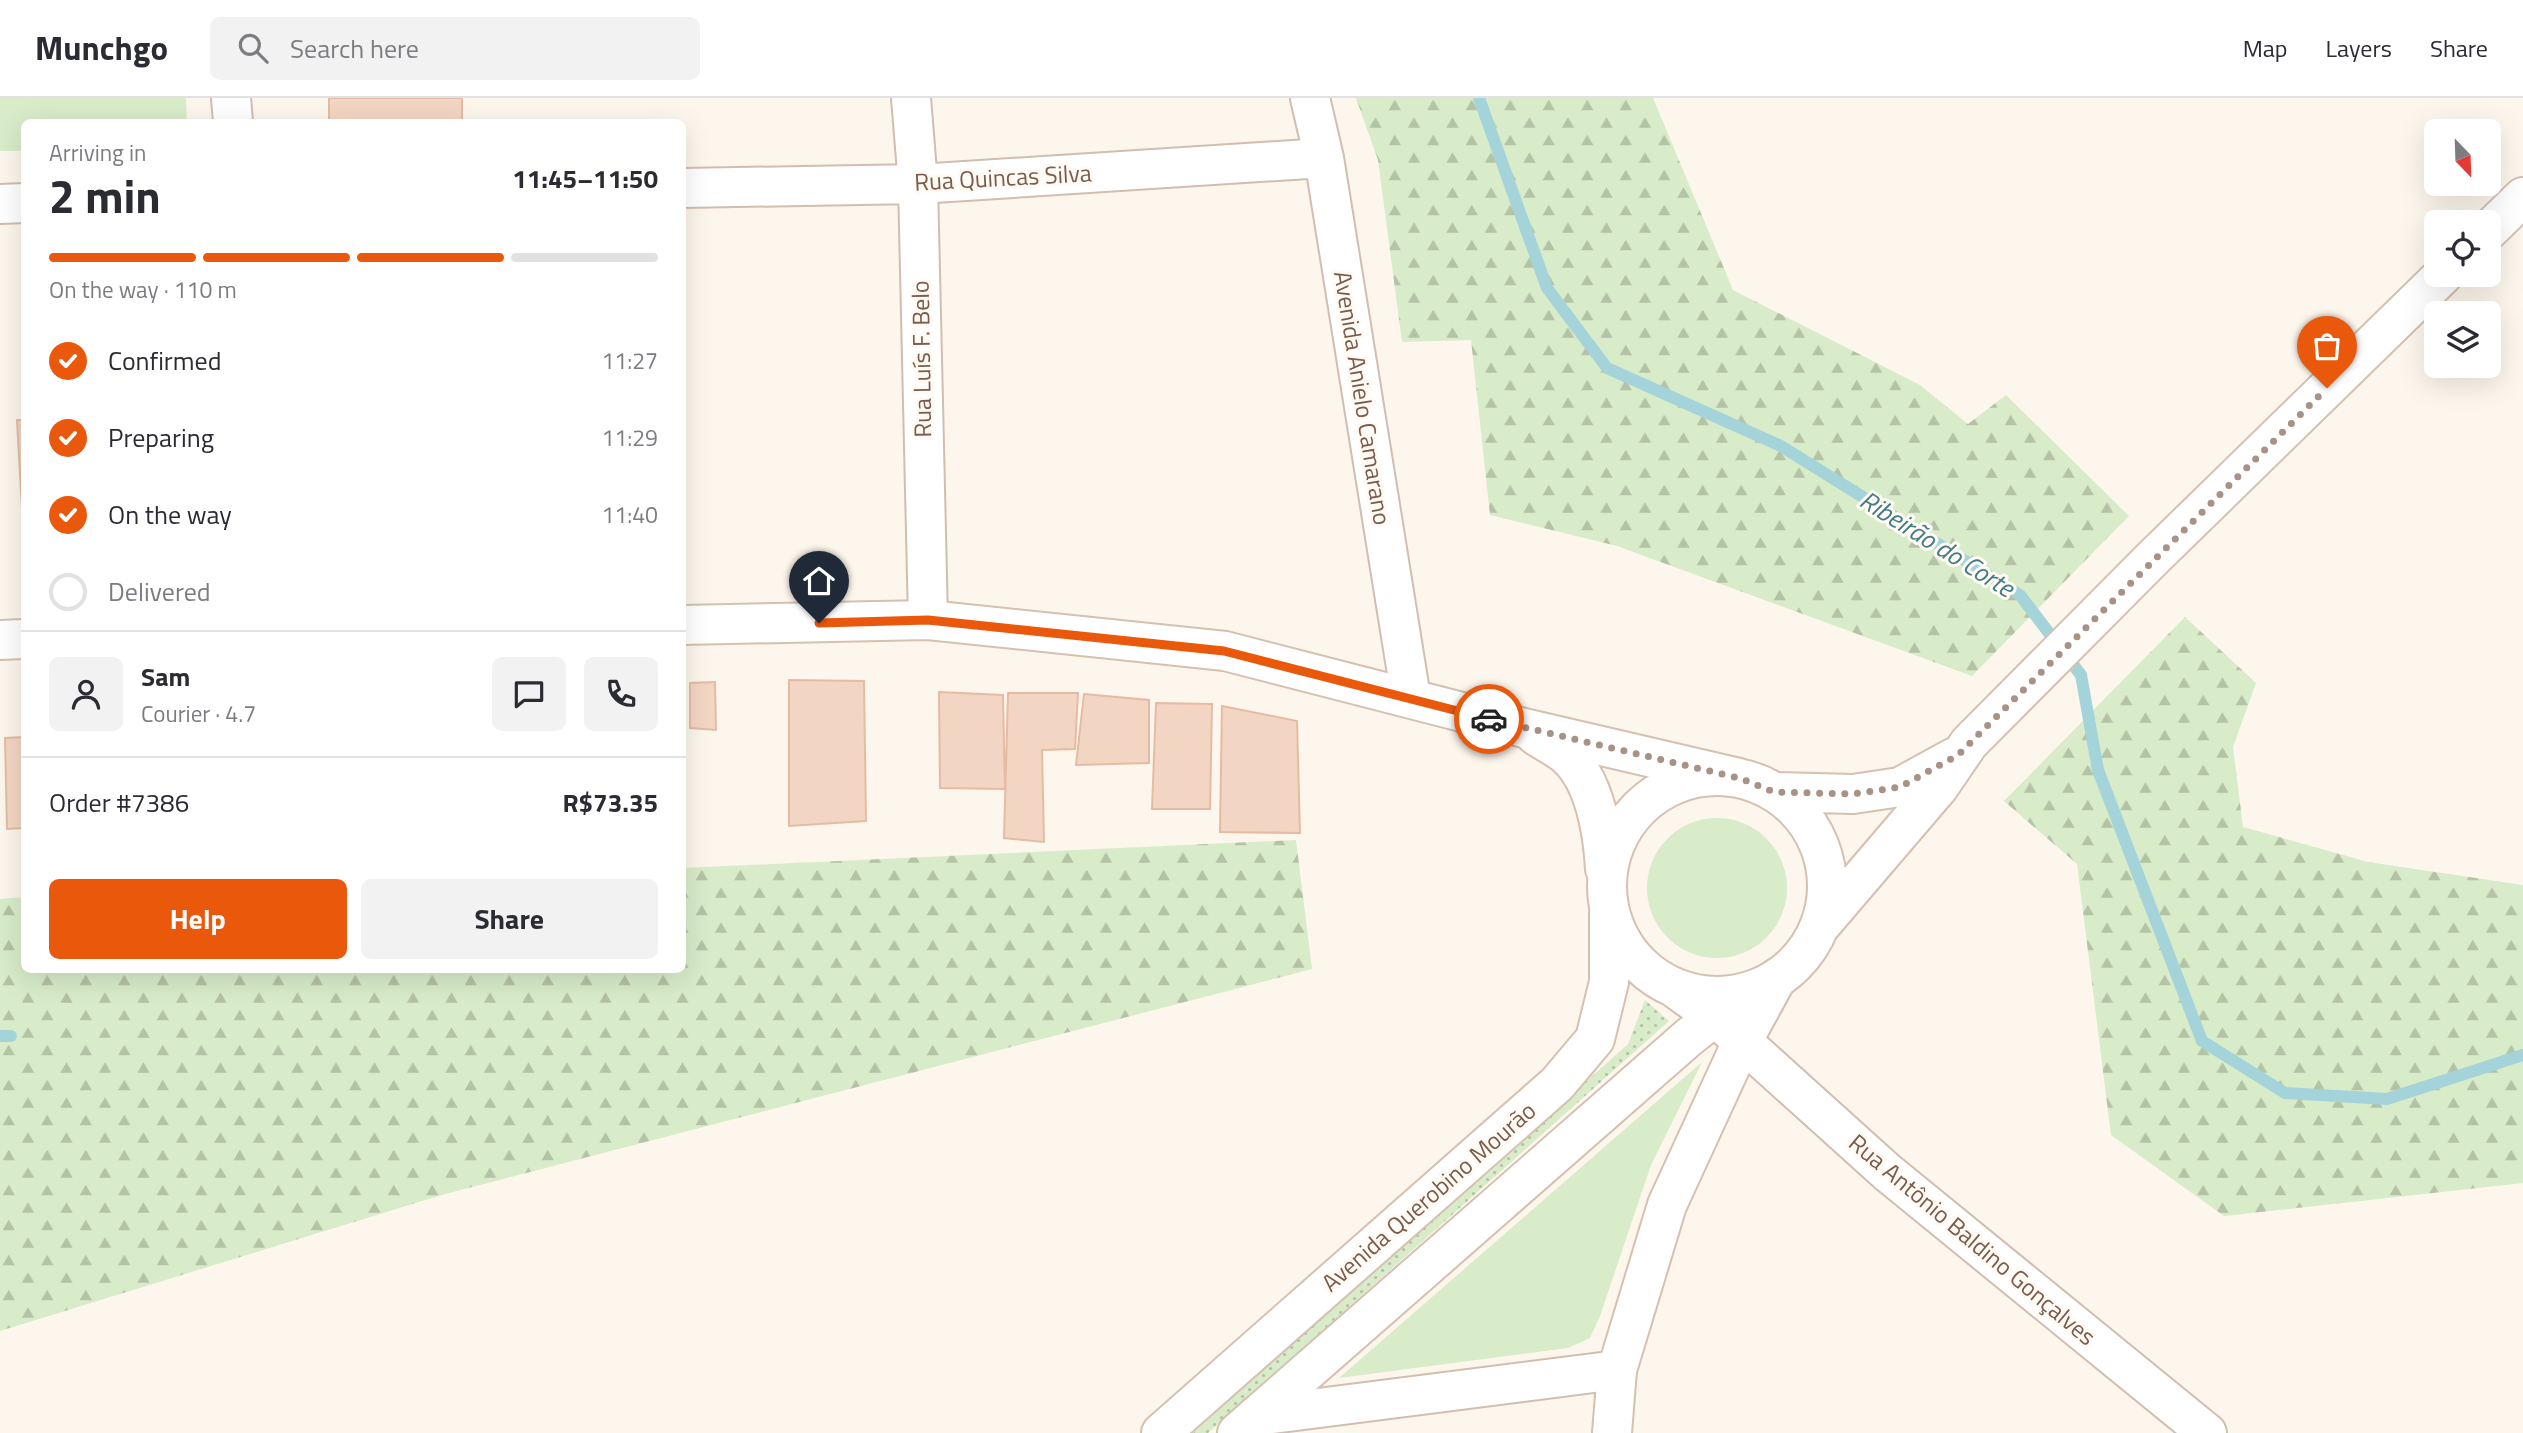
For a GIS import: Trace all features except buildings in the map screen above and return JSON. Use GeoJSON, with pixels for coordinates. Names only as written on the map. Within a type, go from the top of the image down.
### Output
{"type":"FeatureCollection","features":[{"type":"Feature","properties":{"kind":"main road"},"geometry":{"type":"LineString","coordinates":[[231,98],[233,119]]}},
{"type":"Feature","properties":{"kind":"main road","name":"Rua Luís F. Belo"},"geometry":{"type":"LineString","coordinates":[[911,98],[918,184],[928,620]]}},
{"type":"Feature","properties":{"kind":"main road","name":"Avenida Anielo Camarano"},"geometry":{"type":"LineString","coordinates":[[1310,98],[1324,158],[1411,698]]}},
{"type":"Feature","properties":{"kind":"main road","name":"Rua Quincas Silva"},"geometry":{"type":"LineString","coordinates":[[686,188],[918,184],[1324,158]]}},
{"type":"Feature","properties":{"kind":"main road"},"geometry":{"type":"LineString","coordinates":[[2501,218],[2523,197]]}},
{"type":"Feature","properties":{"kind":"main road"},"geometry":{"type":"LineString","coordinates":[[0,204],[21,203]]}},
{"type":"Feature","properties":{"kind":"main road"},"geometry":{"type":"LineString","coordinates":[[1524,728],[1569,757],[1582,779],[1603,828],[1608,896],[1623,946],[1646,971],[1676,989],[1710,996],[1761,985],[1803,955],[1821,925],[1939,787],[1963,749],[2152,559],[2432,287]]}},
{"type":"Feature","properties":{"kind":"main road"},"geometry":{"type":"LineString","coordinates":[[686,625],[928,620],[1224,651],[1524,728],[1739,778],[1774,792],[1803,817],[1822,850],[1828,887],[1821,925]]}},
{"type":"Feature","properties":{"kind":"main road"},"geometry":{"type":"LineString","coordinates":[[0,640],[21,639]]}},
{"type":"Feature","properties":{"kind":"main road"},"geometry":{"type":"LineString","coordinates":[[1774,792],[1853,794],[1900,787],[1963,749]]}},
{"type":"Feature","properties":{"kind":"main road"},"geometry":{"type":"LineString","coordinates":[[1608,896],[1614,845],[1635,812],[1664,789],[1701,777],[1739,778]]}},
{"type":"Feature","properties":{"kind":"main road","name":"Avenida Querobino Mourão"},"geometry":{"type":"LineString","coordinates":[[1161,1433],[1557,1084],[1595,1040],[1609,982],[1608,896]]}},
{"type":"Feature","properties":{"kind":"main road"},"geometry":{"type":"LineString","coordinates":[[1612,1433],[1617,1370],[1667,1205],[1741,1044],[1761,985]]}},
{"type":"Feature","properties":{"kind":"main road","name":"Avenida Querobino Mourão"},"geometry":{"type":"LineString","coordinates":[[1246,1424],[1715,1017],[1761,985]]}},
{"type":"Feature","properties":{"kind":"main road","name":"Rua Antônio Baldino Gonçalves"},"geometry":{"type":"LineString","coordinates":[[1676,989],[1715,1017],[1741,1044],[1886,1172],[2207,1433]]}},
{"type":"Feature","properties":{"kind":"main road"},"geometry":{"type":"LineString","coordinates":[[1246,1424],[1617,1370]]}},
{"type":"Feature","properties":{"kind":"green space"},"geometry":{"type":"Polygon","coordinates":[[[0,98],[186,98],[187,119],[21,119],[21,151],[0,151],[0,98]]]}},
{"type":"Feature","properties":{"kind":"green space"},"geometry":{"type":"Polygon","coordinates":[[[1356,98],[1653,98],[1733,290],[1920,385],[1968,424],[2006,395],[2129,516],[1972,676],[1617,546],[1490,515],[1471,340],[1402,342],[1378,160],[1356,98]]]}},
{"type":"Feature","properties":{"kind":"green space"},"geometry":{"type":"Polygon","coordinates":[[[2185,617],[2256,683],[2233,747],[2243,827],[2368,862],[2523,885],[2523,1183],[2224,1216],[2111,1135],[2077,864],[2004,801],[2185,617]]]}},
{"type":"Feature","properties":{"kind":"green space"},"geometry":{"type":"Polygon","coordinates":[[[1717,818],[1744,823],[1767,838],[1782,861],[1787,888],[1782,915],[1767,938],[1744,953],[1717,958],[1690,953],[1667,938],[1652,915],[1647,888],[1652,861],[1667,838],[1690,823],[1717,818]]]}},
{"type":"Feature","properties":{"kind":"green space"},"geometry":{"type":"Polygon","coordinates":[[[1296,840],[1312,969],[445,1194],[0,1331],[0,899],[21,897],[21,973],[686,973],[686,868],[1296,840]]]}},
{"type":"Feature","properties":{"kind":"green space"},"geometry":{"type":"Polygon","coordinates":[[[1645,1000],[1669,1021],[1208,1433],[1193,1433],[1628,1044],[1645,1000]]]}},
{"type":"Feature","properties":{"kind":"green space"},"geometry":{"type":"Polygon","coordinates":[[[1702,1062],[1651,1165],[1600,1316],[1590,1338],[1568,1348],[1339,1378],[1702,1062]]]}},
{"type":"Feature","properties":{"kind":"water"},"geometry":{"type":"Polygon","coordinates":[[[1478,98],[1547,288],[1607,368],[1781,446],[2020,595],[2081,675],[2098,770],[2202,1041],[2286,1093],[2387,1099],[2523,1055],[2523,1059],[2388,1103],[2284,1097],[2200,1044],[2095,771],[2080,675],[2020,596],[1781,447],[1607,369],[1546,288],[1478,98]]]}},
{"type":"Feature","properties":{"kind":"waterway","name":"Ribeirão do Corte"},"geometry":{"type":"LineString","coordinates":[[1479,98],[1547,288],[1607,368],[1781,446],[2020,595],[2081,675],[2098,770],[2202,1041],[2285,1093],[2387,1099],[2523,1055]]}},
{"type":"Feature","properties":{"kind":"waterway"},"geometry":{"type":"LineString","coordinates":[[0,1036],[11,1036]]}},
{"type":"Feature","properties":{"kind":"way so far"},"geometry":{"type":"LineString","coordinates":[[1489,719],[1739,778],[1774,792],[1853,794],[1900,787],[1958,755],[2152,559],[2327,388]]}},
{"type":"Feature","properties":{"kind":"route"},"geometry":{"type":"LineString","coordinates":[[819,623],[928,620],[1224,651],[1489,719]]}}]}
